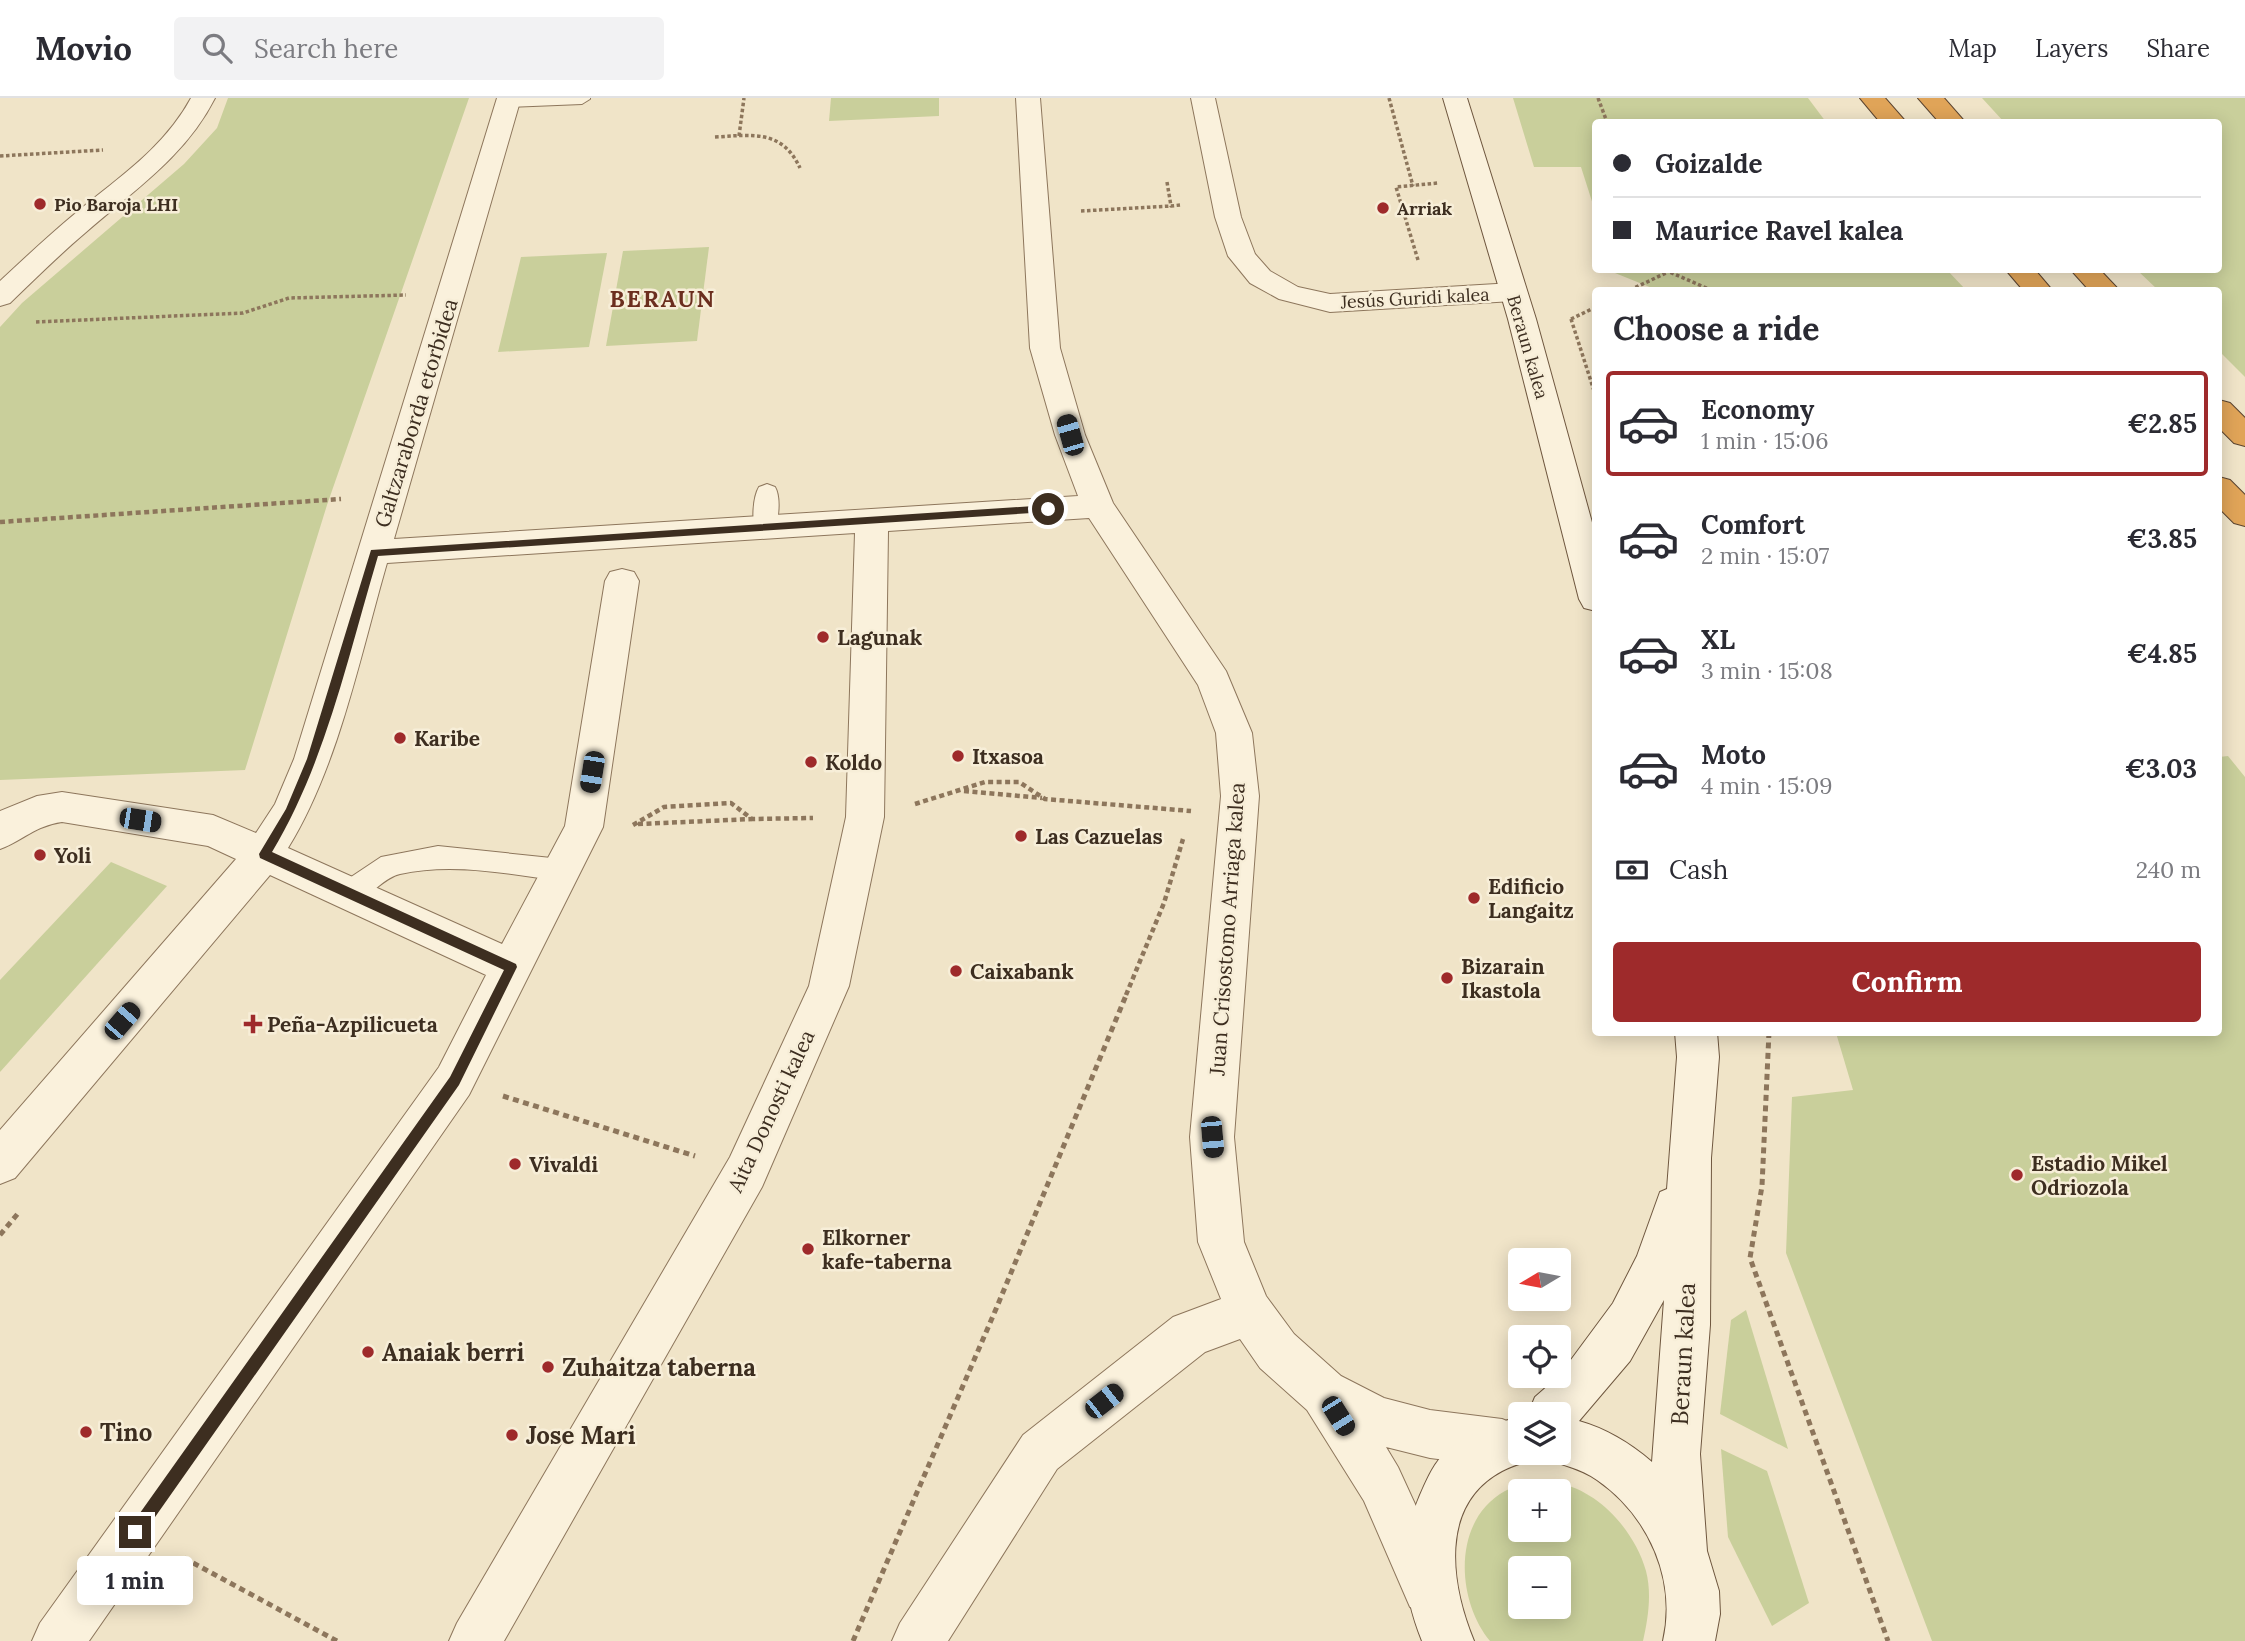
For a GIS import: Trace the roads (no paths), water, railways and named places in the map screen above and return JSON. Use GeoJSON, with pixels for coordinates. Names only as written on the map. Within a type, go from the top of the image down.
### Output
{"type":"FeatureCollection","features":[{"type":"Feature","properties":{"kind":"highway"},"geometry":{"type":"LineString","coordinates":[[1872,98],[1890,119]]}},
{"type":"Feature","properties":{"kind":"highway"},"geometry":{"type":"LineString","coordinates":[[1930,98],[1949,119]]}},
{"type":"Feature","properties":{"kind":"highway"},"geometry":{"type":"LineString","coordinates":[[2023,273],[2035,287]]}},
{"type":"Feature","properties":{"kind":"highway"},"geometry":{"type":"LineString","coordinates":[[2088,273],[2102,287]]}},
{"type":"Feature","properties":{"kind":"highway"},"geometry":{"type":"LineString","coordinates":[[2222,413],[2245,436]]}},
{"type":"Feature","properties":{"kind":"highway"},"geometry":{"type":"LineString","coordinates":[[2222,491],[2245,515]]}},
{"type":"Feature","properties":{"kind":"street"},"geometry":{"type":"LineString","coordinates":[[0,298],[74,228],[170,148],[187,128],[203,98]]}},
{"type":"Feature","properties":{"kind":"street","name":"Juan Crisostomo Arriaga kalea"},"geometry":{"type":"LineString","coordinates":[[1028,98],[1045,348],[1070,435],[1098,506],[1214,681],[1234,733],[1240,796],[1212,1137],[1221,1242],[1249,1312],[1277,1351],[1324,1393],[1377,1421],[1430,1434],[1508,1441]]}},
{"type":"Feature","properties":{"kind":"street","name":"Jesús Guridi kalea"},"geometry":{"type":"LineString","coordinates":[[1203,98],[1228,217],[1242,256],[1261,277],[1289,293],[1330,303],[1513,292]]}},
{"type":"Feature","properties":{"kind":"street","name":"Beraun kalea"},"geometry":{"type":"LineString","coordinates":[[1455,98],[1513,292],[1592,583]]}},
{"type":"Feature","properties":{"kind":"street","name":"Galtzaraborda etorbidea"},"geometry":{"type":"LineString","coordinates":[[0,1163],[264,854],[291,811],[312,759],[509,100]]}},
{"type":"Feature","properties":{"kind":"street"},"geometry":{"type":"LineString","coordinates":[[374,552],[1098,506]]}},
{"type":"Feature","properties":{"kind":"street","name":"Aita Donosti kalea"},"geometry":{"type":"LineString","coordinates":[[475,1641],[746,1172],[829,986],[865,817],[872,520]]}},
{"type":"Feature","properties":{"kind":"street"},"geometry":{"type":"LineString","coordinates":[[58,1641],[454,1081],[583,827],[622,581]]}},
{"type":"Feature","properties":{"kind":"street"},"geometry":{"type":"LineString","coordinates":[[0,833],[39,809],[61,807],[213,831],[512,967]]}},
{"type":"Feature","properties":{"kind":"street","name":"Beraun kalea"},"geometry":{"type":"LineString","coordinates":[[1685,1562],[1676,1454],[1687,1325],[1689,1158],[1698,1057],[1696,1036]]}},
{"type":"Feature","properties":{"kind":"street","name":"Beraun kalea"},"geometry":{"type":"LineString","coordinates":[[1563,1402],[1601,1362],[1636,1312],[1655,1273],[1689,1158]]}},
{"type":"Feature","properties":{"kind":"street"},"geometry":{"type":"LineString","coordinates":[[918,1641],[1040,1452],[1190,1334],[1249,1312]]}},
{"type":"Feature","properties":{"kind":"street","name":"Juan Crisostomo Arriaga kalea"},"geometry":{"type":"LineString","coordinates":[[1324,1393],[1381,1484],[1440,1619]]}},
{"type":"Feature","properties":{"kind":"street"},"geometry":{"type":"LineString","coordinates":[[1440,1619],[1428,1564],[1433,1521],[1449,1484],[1476,1457],[1508,1442]]}},
{"type":"Feature","properties":{"kind":"street"},"geometry":{"type":"LineString","coordinates":[[1571,1444],[1597,1452],[1634,1479],[1665,1516],[1717,1641]]}},
{"type":"Feature","properties":{"kind":"street"},"geometry":{"type":"LineString","coordinates":[[1685,1562],[1694,1613],[1689,1641]]}},
{"type":"Feature","properties":{"kind":"lane"},"geometry":{"type":"LineString","coordinates":[[509,100],[582,99]]}},
{"type":"Feature","properties":{"kind":"lane"},"geometry":{"type":"LineString","coordinates":[[765,527],[767,492]]}},
{"type":"Feature","properties":{"kind":"lane"},"geometry":{"type":"LineString","coordinates":[[348,893],[390,865],[438,857],[561,870]]}},
{"type":"Feature","properties":{"kind":"place","name":"Pio Baroja LHI"},"geometry":{"type":"Point","coordinates":[40,204]}},
{"type":"Feature","properties":{"kind":"place","name":"Arriak"},"geometry":{"type":"Point","coordinates":[1383,208]}},
{"type":"Feature","properties":{"kind":"place","name":"Lagunak"},"geometry":{"type":"Point","coordinates":[823,637]}},
{"type":"Feature","properties":{"kind":"place","name":"Karibe"},"geometry":{"type":"Point","coordinates":[400,738]}},
{"type":"Feature","properties":{"kind":"place","name":"Itxasoa"},"geometry":{"type":"Point","coordinates":[958,756]}},
{"type":"Feature","properties":{"kind":"place","name":"Koldo"},"geometry":{"type":"Point","coordinates":[811,762]}},
{"type":"Feature","properties":{"kind":"place","name":"Las Cazuelas"},"geometry":{"type":"Point","coordinates":[1021,836]}},
{"type":"Feature","properties":{"kind":"place","name":"Yoli"},"geometry":{"type":"Point","coordinates":[40,855]}},
{"type":"Feature","properties":{"kind":"place","name":"Edificio Langaitz"},"geometry":{"type":"Point","coordinates":[1474,898]}},
{"type":"Feature","properties":{"kind":"place","name":"Caixabank"},"geometry":{"type":"Point","coordinates":[956,971]}},
{"type":"Feature","properties":{"kind":"place","name":"Bizarain Ikastola"},"geometry":{"type":"Point","coordinates":[1447,978]}},
{"type":"Feature","properties":{"kind":"place","name":"Peña-Azpilicueta"},"geometry":{"type":"Point","coordinates":[253,1024]}},
{"type":"Feature","properties":{"kind":"place","name":"Vivaldi"},"geometry":{"type":"Point","coordinates":[515,1164]}},
{"type":"Feature","properties":{"kind":"place","name":"Estadio Mikel Odriozola"},"geometry":{"type":"Point","coordinates":[2017,1175]}},
{"type":"Feature","properties":{"kind":"place","name":"Elkorner kafe-taberna"},"geometry":{"type":"Point","coordinates":[808,1249]}},
{"type":"Feature","properties":{"kind":"place","name":"Anaiak berri"},"geometry":{"type":"Point","coordinates":[368,1352]}},
{"type":"Feature","properties":{"kind":"place","name":"Zuhaitza taberna"},"geometry":{"type":"Point","coordinates":[548,1367]}},
{"type":"Feature","properties":{"kind":"place","name":"Tino"},"geometry":{"type":"Point","coordinates":[86,1432]}},
{"type":"Feature","properties":{"kind":"place","name":"Jose Mari"},"geometry":{"type":"Point","coordinates":[512,1435]}},
{"type":"Feature","properties":{"kind":"district","name":"BERAUN"},"geometry":{"type":"Point","coordinates":[663,298]}}]}
